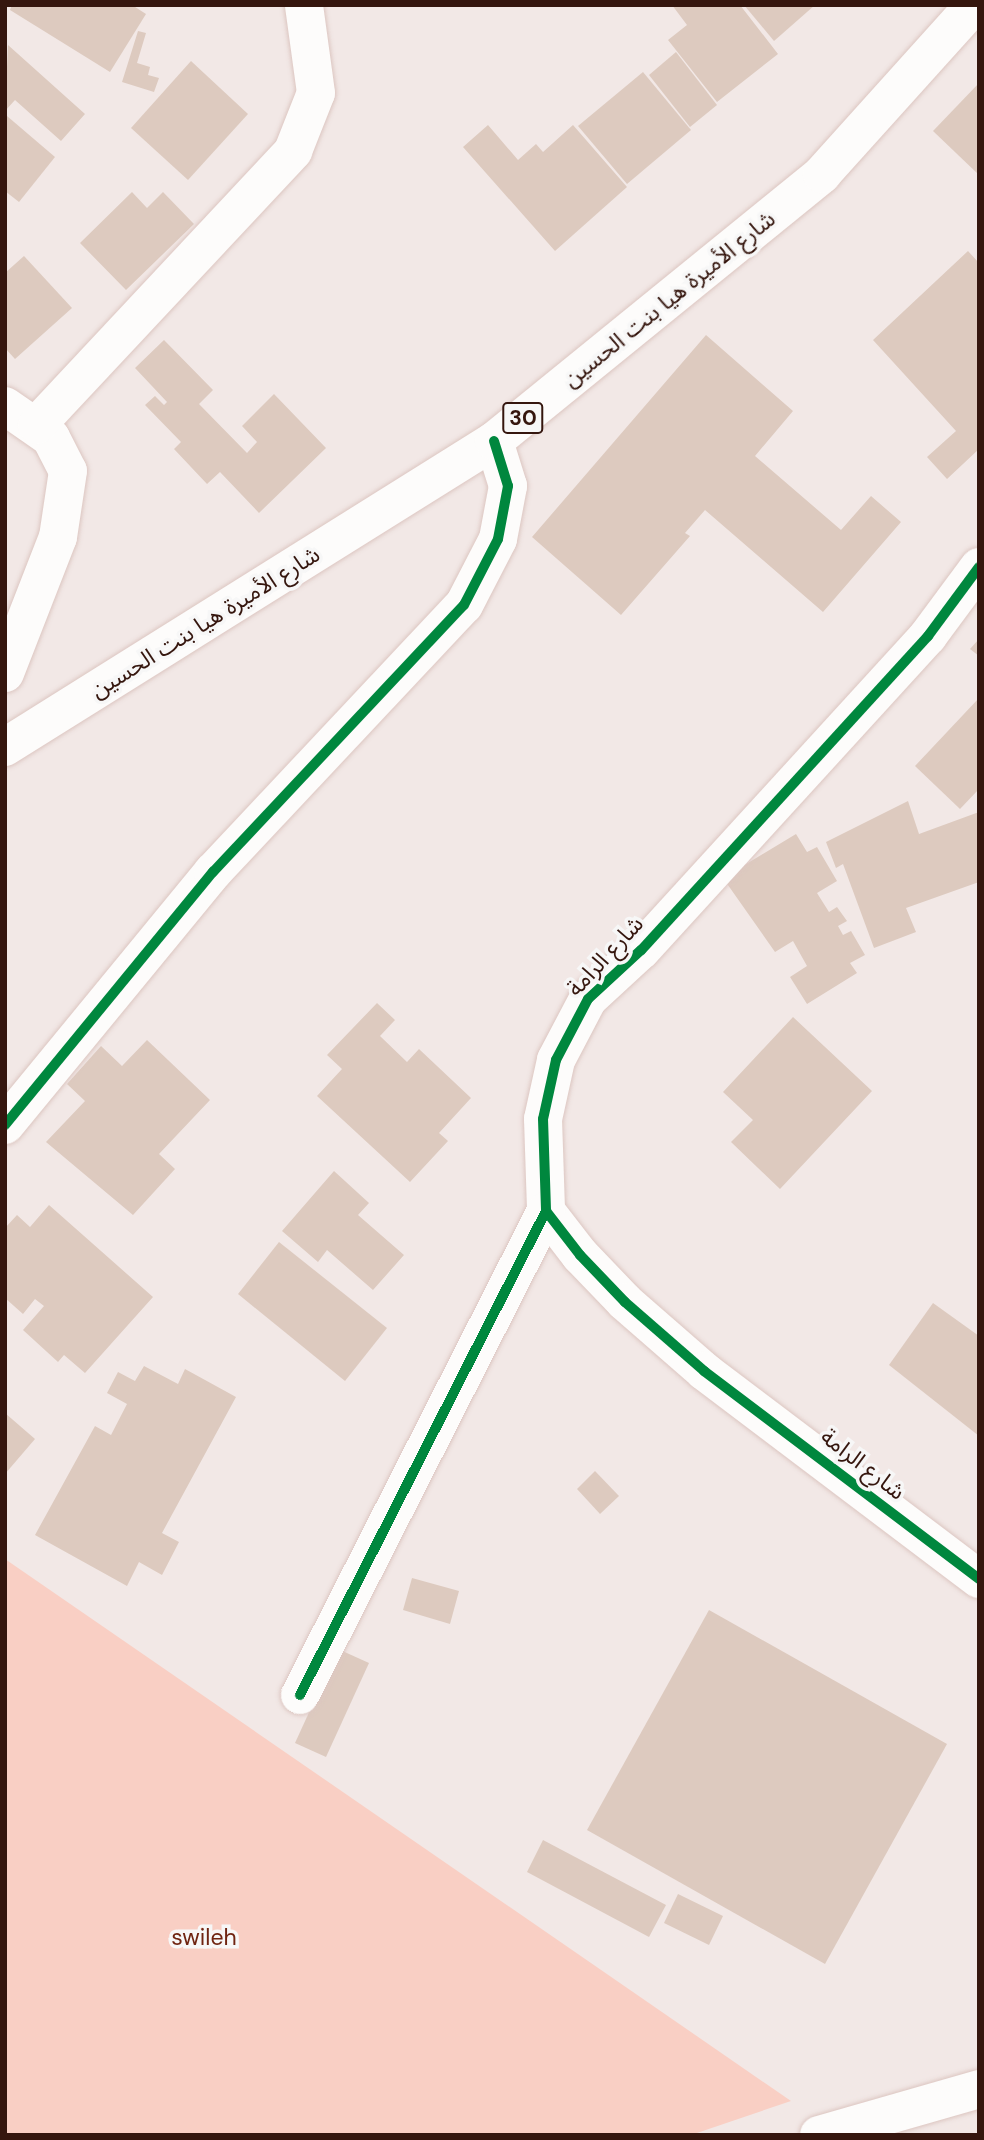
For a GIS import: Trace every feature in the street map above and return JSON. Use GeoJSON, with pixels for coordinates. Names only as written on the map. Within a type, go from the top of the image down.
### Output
{"type":"FeatureCollection","features":[{"type":"Feature","properties":{"kind":"street"},"geometry":{"type":"LineString","coordinates":[[5,673],[58,537],[67,490],[68,471],[62,455],[21,415],[293,151],[316,93],[304,5]]}},
{"type":"Feature","properties":{"kind":"street","name":"شارع الأميرة هيا بنت الحسين"},"geometry":{"type":"LineString","coordinates":[[5,747],[494,441],[822,174],[974,5]]}},
{"type":"Feature","properties":{"kind":"street"},"geometry":{"type":"LineString","coordinates":[[5,1125],[213,872],[464,605],[498,539],[508,486],[494,441]]}},
{"type":"Feature","properties":{"kind":"street","name":"شارع الرامة"},"geometry":{"type":"LineString","coordinates":[[979,567],[919,646],[641,950],[588,999],[556,1060],[543,1119],[546,1211],[580,1255],[625,1302],[704,1371],[979,1579]]}},
{"type":"Feature","properties":{"kind":"street"},"geometry":{"type":"LineString","coordinates":[[300,1695],[546,1211]]}},
{"type":"Feature","properties":{"kind":"street"},"geometry":{"type":"LineString","coordinates":[[819,2135],[979,2090]]}},
{"type":"Feature","properties":{"kind":"green space","name":"swileh"},"geometry":{"type":"Polygon","coordinates":[[[5,1559],[791,2101],[691,2135],[5,2135],[5,1559]]]}},
{"type":"Feature","properties":{"kind":"building"},"geometry":{"type":"Polygon","coordinates":[[[12,5],[132,5],[146,14],[110,72],[10,10],[12,5]]]}},
{"type":"Feature","properties":{"kind":"building"},"geometry":{"type":"Polygon","coordinates":[[[672,5],[740,5],[778,54],[717,102],[668,40],[687,25],[672,5]]]}},
{"type":"Feature","properties":{"kind":"building"},"geometry":{"type":"Polygon","coordinates":[[[744,5],[815,5],[774,41],[744,5]]]}},
{"type":"Feature","properties":{"kind":"building"},"geometry":{"type":"Polygon","coordinates":[[[138,31],[146,33],[137,63],[150,67],[148,75],[159,78],[154,92],[122,82],[138,31]]]}},
{"type":"Feature","properties":{"kind":"building"},"geometry":{"type":"Polygon","coordinates":[[[8,45],[85,114],[61,141],[15,100],[5,111],[8,45]]]}},
{"type":"Feature","properties":{"kind":"building"},"geometry":{"type":"Polygon","coordinates":[[[676,52],[717,105],[690,127],[649,75],[676,52]]]}},
{"type":"Feature","properties":{"kind":"building"},"geometry":{"type":"Polygon","coordinates":[[[191,61],[248,114],[188,180],[131,128],[191,61]]]}},
{"type":"Feature","properties":{"kind":"building"},"geometry":{"type":"Polygon","coordinates":[[[643,72],[691,130],[627,184],[578,126],[643,72]]]}},
{"type":"Feature","properties":{"kind":"building"},"geometry":{"type":"Polygon","coordinates":[[[979,83],[979,175],[933,131],[979,83]]]}},
{"type":"Feature","properties":{"kind":"building"},"geometry":{"type":"Polygon","coordinates":[[[7,116],[55,157],[19,202],[5,191],[7,116]]]}},
{"type":"Feature","properties":{"kind":"building"},"geometry":{"type":"Polygon","coordinates":[[[488,125],[518,160],[536,144],[543,152],[573,125],[627,187],[555,251],[463,147],[488,125]]]}},
{"type":"Feature","properties":{"kind":"building"},"geometry":{"type":"Polygon","coordinates":[[[132,192],[147,208],[163,192],[194,224],[126,290],[80,243],[132,192]]]}},
{"type":"Feature","properties":{"kind":"building"},"geometry":{"type":"Polygon","coordinates":[[[968,251],[979,263],[979,449],[947,479],[927,457],[956,431],[873,340],[968,251]]]}},
{"type":"Feature","properties":{"kind":"building"},"geometry":{"type":"Polygon","coordinates":[[[24,256],[72,308],[15,359],[5,348],[5,273],[24,256]]]}},
{"type":"Feature","properties":{"kind":"building"},"geometry":{"type":"Polygon","coordinates":[[[706,335],[793,411],[755,456],[841,530],[871,496],[901,522],[823,612],[705,510],[685,533],[690,536],[621,615],[532,537],[706,335]]]}},
{"type":"Feature","properties":{"kind":"building"},"geometry":{"type":"Polygon","coordinates":[[[164,340],[213,390],[199,404],[247,453],[257,442],[242,426],[274,394],[326,448],[259,513],[220,472],[207,484],[174,449],[181,442],[145,405],[155,396],[164,405],[167,402],[135,368],[164,340]]]}},
{"type":"Feature","properties":{"kind":"building"},"geometry":{"type":"Polygon","coordinates":[[[979,639],[979,656],[970,649],[979,639]]]}},
{"type":"Feature","properties":{"kind":"building"},"geometry":{"type":"Polygon","coordinates":[[[979,698],[979,789],[960,809],[915,766],[979,698]]]}},
{"type":"Feature","properties":{"kind":"building"},"geometry":{"type":"Polygon","coordinates":[[[908,801],[919,834],[979,812],[979,882],[906,908],[916,932],[874,948],[843,864],[836,868],[826,842],[908,801]]]}},
{"type":"Feature","properties":{"kind":"building"},"geometry":{"type":"Polygon","coordinates":[[[796,834],[807,852],[817,847],[837,881],[817,893],[829,912],[837,907],[847,921],[838,926],[843,935],[851,931],[865,955],[850,963],[857,973],[807,1004],[790,977],[807,966],[793,941],[775,952],[723,878],[796,834]]]}},
{"type":"Feature","properties":{"kind":"building"},"geometry":{"type":"Polygon","coordinates":[[[377,1003],[395,1020],[380,1036],[407,1062],[419,1049],[471,1098],[439,1133],[448,1141],[410,1182],[317,1096],[342,1069],[327,1055],[377,1003]]]}},
{"type":"Feature","properties":{"kind":"building"},"geometry":{"type":"Polygon","coordinates":[[[793,1017],[872,1091],[780,1189],[731,1142],[753,1120],[723,1092],[793,1017]]]}},
{"type":"Feature","properties":{"kind":"building"},"geometry":{"type":"Polygon","coordinates":[[[147,1040],[210,1100],[159,1154],[175,1169],[133,1215],[46,1142],[85,1101],[67,1084],[101,1046],[122,1066],[147,1040]]]}},
{"type":"Feature","properties":{"kind":"building"},"geometry":{"type":"Polygon","coordinates":[[[334,1171],[369,1203],[358,1215],[404,1255],[373,1290],[327,1250],[318,1262],[282,1231],[334,1171]]]}},
{"type":"Feature","properties":{"kind":"building"},"geometry":{"type":"Polygon","coordinates":[[[49,1205],[153,1297],[85,1373],[64,1355],[58,1362],[23,1330],[44,1306],[35,1299],[23,1314],[5,1298],[5,1228],[17,1215],[30,1227],[49,1205]]]}},
{"type":"Feature","properties":{"kind":"building"},"geometry":{"type":"Polygon","coordinates":[[[279,1242],[387,1328],[345,1381],[238,1294],[279,1242]]]}},
{"type":"Feature","properties":{"kind":"building"},"geometry":{"type":"Polygon","coordinates":[[[933,1303],[979,1336],[979,1436],[889,1365],[933,1303]]]}},
{"type":"Feature","properties":{"kind":"building"},"geometry":{"type":"Polygon","coordinates":[[[144,1366],[178,1384],[185,1369],[236,1397],[162,1533],[179,1542],[162,1575],[139,1562],[127,1586],[35,1535],[95,1426],[111,1435],[127,1404],[107,1393],[118,1372],[135,1381],[144,1366]]]}},
{"type":"Feature","properties":{"kind":"building"},"geometry":{"type":"Polygon","coordinates":[[[5,1413],[35,1439],[5,1474],[5,1413]]]}},
{"type":"Feature","properties":{"kind":"building"},"geometry":{"type":"Polygon","coordinates":[[[595,1471],[619,1496],[600,1514],[577,1489],[595,1471]]]}},
{"type":"Feature","properties":{"kind":"building"},"geometry":{"type":"Polygon","coordinates":[[[412,1578],[459,1591],[450,1624],[403,1610],[412,1578]]]}},
{"type":"Feature","properties":{"kind":"building"},"geometry":{"type":"Polygon","coordinates":[[[709,1610],[947,1744],[825,1964],[587,1830],[709,1610]]]}},
{"type":"Feature","properties":{"kind":"building"},"geometry":{"type":"Polygon","coordinates":[[[338,1649],[369,1663],[326,1757],[295,1743],[338,1649]]]}},
{"type":"Feature","properties":{"kind":"building"},"geometry":{"type":"Polygon","coordinates":[[[543,1840],[666,1905],[649,1937],[527,1872],[543,1840]]]}},
{"type":"Feature","properties":{"kind":"building"},"geometry":{"type":"Polygon","coordinates":[[[678,1894],[723,1916],[709,1945],[664,1923],[678,1894]]]}},
{"type":"Feature","properties":{"kind":"cycle path"},"geometry":{"type":"LineString","coordinates":[[5,1125],[213,872],[464,605],[498,539],[508,486],[494,441]]}},
{"type":"Feature","properties":{"kind":"cycle path"},"geometry":{"type":"LineString","coordinates":[[979,567],[928,636],[641,950],[588,999],[556,1060],[543,1119],[546,1211],[580,1255],[625,1302],[704,1371],[979,1579]]}},
{"type":"Feature","properties":{"kind":"cycle path"},"geometry":{"type":"LineString","coordinates":[[300,1695],[546,1211]]}}]}
